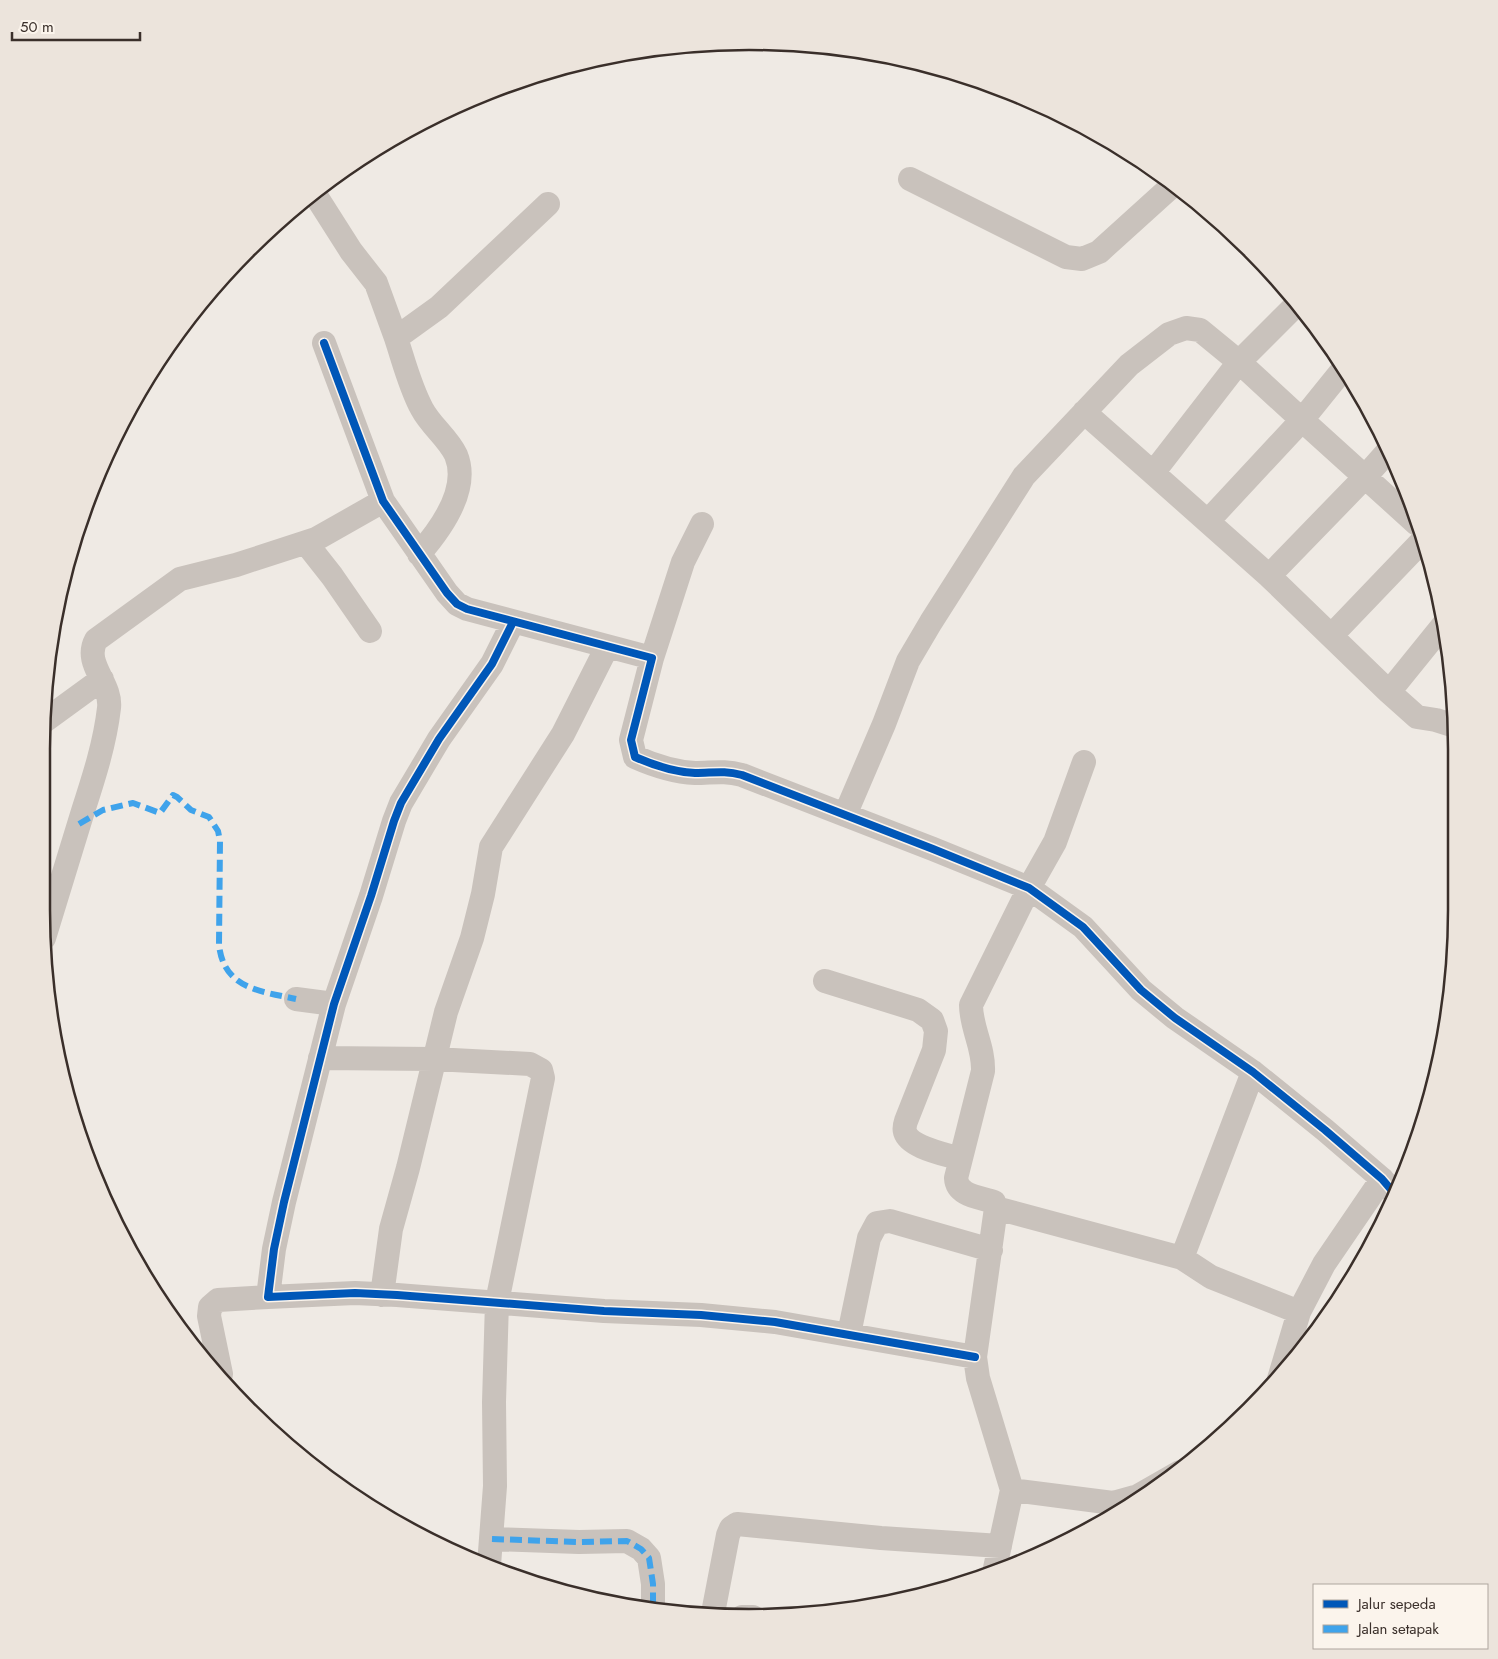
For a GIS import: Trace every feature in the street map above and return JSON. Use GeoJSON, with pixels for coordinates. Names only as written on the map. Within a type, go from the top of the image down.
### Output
{"type":"FeatureCollection","features":[{"type":"Feature","properties":{"kind":"street"},"geometry":{"type":"LineString","coordinates":[[910,179],[1066,257],[1082,259],[1098,252],[1169,190]]}},
{"type":"Feature","properties":{"kind":"street"},"geometry":{"type":"LineString","coordinates":[[318,198],[351,251],[376,283],[408,376],[423,410],[451,447],[459,466],[458,487],[449,510],[437,533],[419,554]]}},
{"type":"Feature","properties":{"kind":"street"},"geometry":{"type":"LineString","coordinates":[[396,338],[438,307],[548,204]]}},
{"type":"Feature","properties":{"kind":"street"},"geometry":{"type":"LineString","coordinates":[[1153,473],[1239,362],[1292,309]]}},
{"type":"Feature","properties":{"kind":"street"},"geometry":{"type":"LineString","coordinates":[[845,815],[884,724],[908,661],[1024,476],[1129,365],[1168,334],[1186,328],[1200,330],[1239,362],[1408,516]]}},
{"type":"Feature","properties":{"kind":"street"},"geometry":{"type":"LineString","coordinates":[[324,343],[383,501],[419,554],[448,593],[462,608],[652,658]]}},
{"type":"Feature","properties":{"kind":"street"},"geometry":{"type":"LineString","coordinates":[[1208,521],[1302,420],[1338,375]]}},
{"type":"Feature","properties":{"kind":"street"},"geometry":{"type":"LineString","coordinates":[[1084,412],[1269,576],[1388,692],[1417,717],[1447,724]]}},
{"type":"Feature","properties":{"kind":"street"},"geometry":{"type":"LineString","coordinates":[[1269,576],[1383,456]]}},
{"type":"Feature","properties":{"kind":"street"},"geometry":{"type":"LineString","coordinates":[[50,918],[101,753],[109,707],[110,698],[92,656],[96,640],[175,582],[187,577],[236,566],[306,543],[338,528],[383,501]]}},
{"type":"Feature","properties":{"kind":"street"},"geometry":{"type":"LineString","coordinates":[[702,524],[683,562],[652,658],[631,740],[635,756],[643,761],[678,771],[696,773],[727,771],[742,775],[1029,888],[1083,927],[1141,990],[1176,1018],[1254,1072],[1388,1186],[1324,1264],[1299,1312],[1285,1359]]}},
{"type":"Feature","properties":{"kind":"street"},"geometry":{"type":"LineString","coordinates":[[306,543],[332,576],[370,631]]}},
{"type":"Feature","properties":{"kind":"street"},"geometry":{"type":"LineString","coordinates":[[1331,636],[1417,546]]}},
{"type":"Feature","properties":{"kind":"street"},"geometry":{"type":"LineString","coordinates":[[268,1297],[274,1249],[282,1211],[334,1004],[371,896],[394,821],[401,803],[439,739],[492,664],[513,622]]}},
{"type":"Feature","properties":{"kind":"street"},"geometry":{"type":"LineString","coordinates":[[1388,692],[1438,631]]}},
{"type":"Feature","properties":{"kind":"street"},"geometry":{"type":"LineString","coordinates":[[382,1295],[391,1229],[446,1012],[472,938],[483,894],[491,847],[563,734],[607,647]]}},
{"type":"Feature","properties":{"kind":"street"},"geometry":{"type":"LineString","coordinates":[[51,716],[102,678]]}},
{"type":"Feature","properties":{"kind":"street"},"geometry":{"type":"LineString","coordinates":[[714,1608],[728,1535],[731,1528],[737,1524],[881,1538],[997,1557],[1012,1490],[978,1378],[975,1358],[996,1208],[994,1202],[959,1189],[956,1178],[983,1071],[984,1058],[973,1025],[971,1005],[1029,888],[1055,842],[1084,762]]}},
{"type":"Feature","properties":{"kind":"street"},"geometry":{"type":"LineString","coordinates":[[825,981],[918,1010],[932,1020],[936,1031],[934,1050],[906,1121],[905,1132],[910,1141],[921,1147],[960,1159]]}},
{"type":"Feature","properties":{"kind":"street"},"geometry":{"type":"LineString","coordinates":[[296,999],[334,1004]]}},
{"type":"Feature","properties":{"kind":"street"},"geometry":{"type":"LineString","coordinates":[[320,1058],[434,1059],[530,1064],[541,1070],[543,1078],[497,1302],[494,1402],[495,1486],[490,1559]]}},
{"type":"Feature","properties":{"kind":"street"},"geometry":{"type":"LineString","coordinates":[[1182,1258],[1254,1072]]}},
{"type":"Feature","properties":{"kind":"street"},"geometry":{"type":"LineString","coordinates":[[996,1208],[1182,1258],[1211,1278],[1299,1312]]}},
{"type":"Feature","properties":{"kind":"street"},"geometry":{"type":"LineString","coordinates":[[849,1334],[869,1238],[877,1223],[890,1221],[990,1250]]}},
{"type":"Feature","properties":{"kind":"street"},"geometry":{"type":"LineString","coordinates":[[219,1367],[208,1316],[210,1306],[218,1300],[355,1294],[497,1302],[604,1311],[701,1315],[775,1322],[975,1358]]}},
{"type":"Feature","properties":{"kind":"street"},"geometry":{"type":"LineString","coordinates":[[1012,1490],[1113,1504],[1119,1502]]}},
{"type":"Feature","properties":{"kind":"street"},"geometry":{"type":"LineString","coordinates":[[492,1539],[579,1542],[627,1541],[641,1549],[648,1558],[653,1584],[653,1602]]}},
{"type":"Feature","properties":{"kind":"marked path"},"geometry":{"type":"LineString","coordinates":[[79,824],[103,810],[133,803],[160,813],[173,795],[191,810],[209,817],[218,831],[220,841],[219,945],[222,960],[228,971],[246,986],[296,999]]}},
{"type":"Feature","properties":{"kind":"marked path"},"geometry":{"type":"LineString","coordinates":[[492,1539],[579,1542],[627,1541],[641,1549],[649,1558],[653,1584],[653,1602]]}},
{"type":"Feature","properties":{"kind":"cycle path"},"geometry":{"type":"LineString","coordinates":[[324,343],[383,501],[447,593],[457,604],[467,609],[652,658],[631,740],[635,757],[680,771],[695,773],[724,772],[742,775],[1029,888],[1083,927],[1141,990],[1175,1018],[1253,1072],[1325,1130],[1382,1179],[1390,1188]]}},
{"type":"Feature","properties":{"kind":"cycle path"},"geometry":{"type":"LineString","coordinates":[[513,622],[492,664],[439,739],[401,803],[394,821],[371,896],[334,1004],[284,1202],[274,1249],[268,1297],[355,1293],[604,1311],[701,1315],[775,1322],[975,1357]]}}]}
